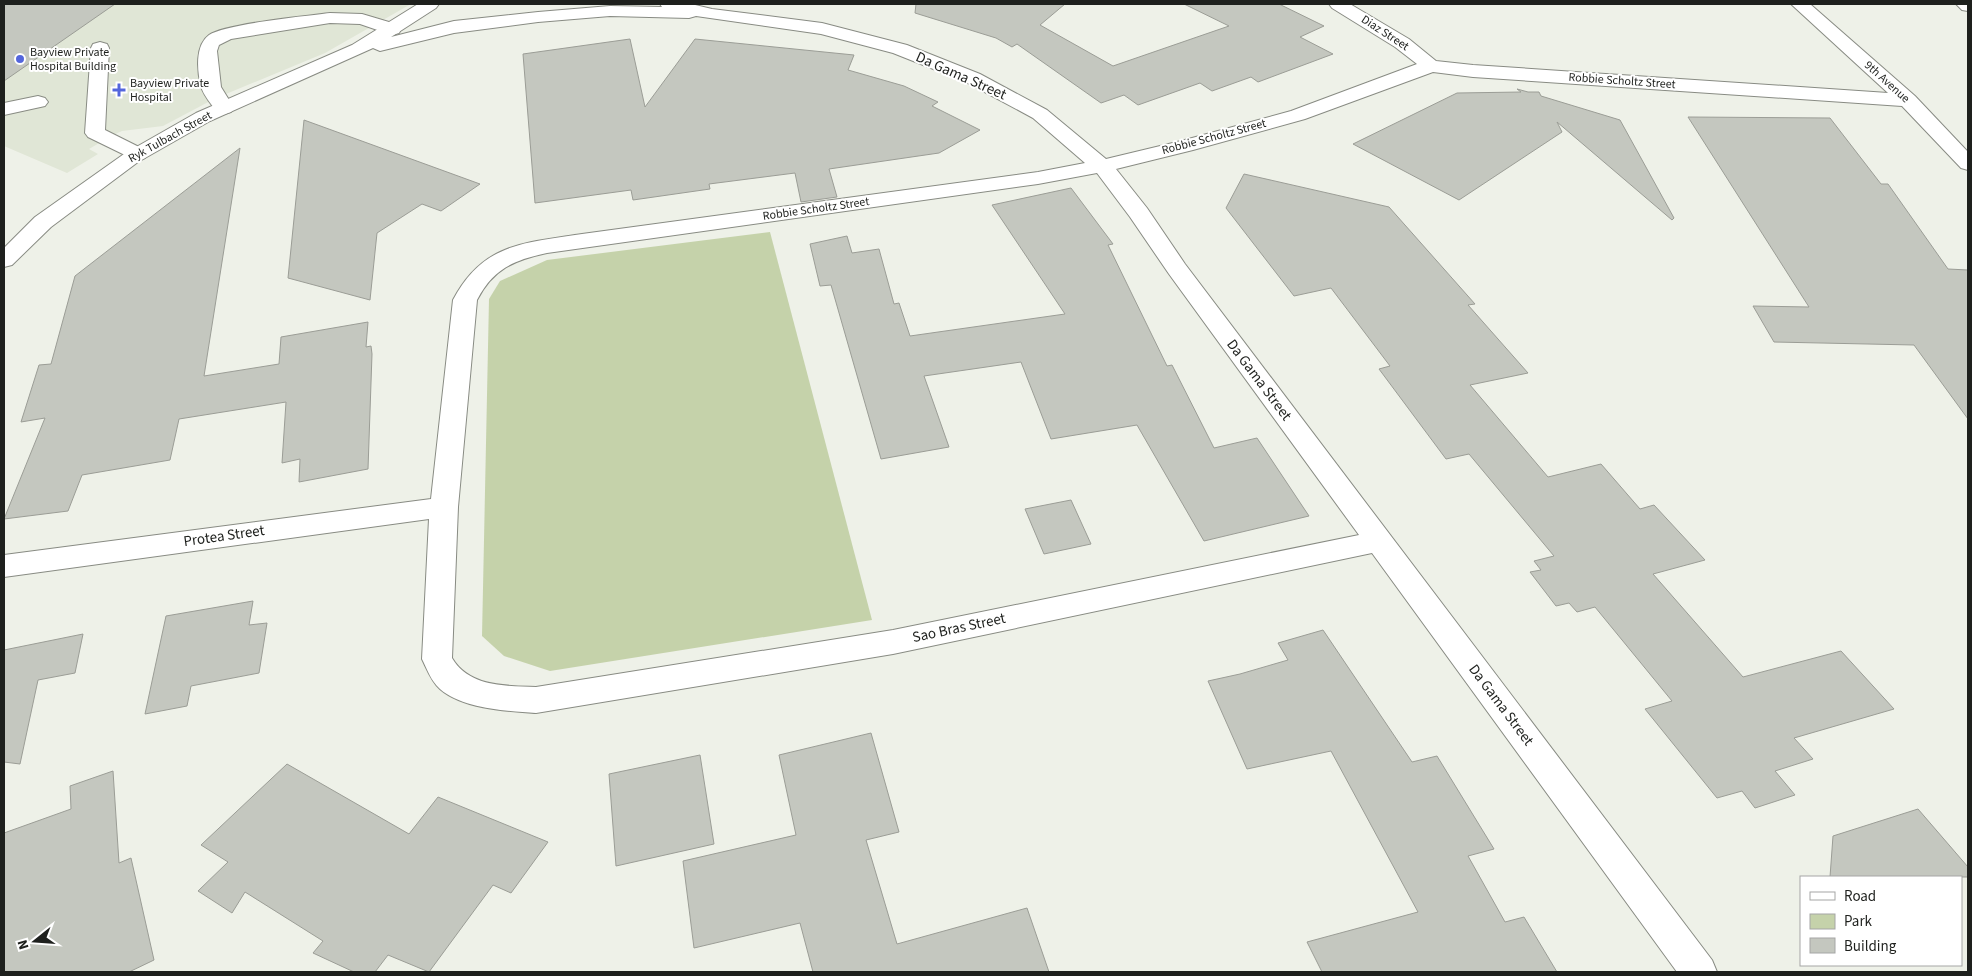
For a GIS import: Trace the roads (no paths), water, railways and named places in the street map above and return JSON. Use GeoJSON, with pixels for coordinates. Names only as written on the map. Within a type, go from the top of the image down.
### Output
{"type":"FeatureCollection","features":[{"type":"Feature","properties":{"kind":"street","name":"Ryk Tulbach Street"},"geometry":{"type":"LineString","coordinates":[[4,260],[43,222],[138,154],[203,117],[359,50],[430,4]]}},
{"type":"Feature","properties":{"kind":"street","name":"Da Gama Street"},"geometry":{"type":"LineString","coordinates":[[668,4],[712,14],[822,29],[910,53],[973,78],[1040,114],[1102,166],[1139,213],[1176,269],[1699,972]]}},
{"type":"Feature","properties":{"kind":"street","name":"Diaz Street"},"geometry":{"type":"LineString","coordinates":[[1338,4],[1402,43],[1431,66]]}},
{"type":"Feature","properties":{"kind":"street","name":"9th Avenue"},"geometry":{"type":"LineString","coordinates":[[1800,4],[1908,100],[1968,164]]}},
{"type":"Feature","properties":{"kind":"street","name":"Ryk Tulbach Street"},"geometry":{"type":"LineString","coordinates":[[359,50],[454,27],[538,17],[610,11],[712,14]]}},
{"type":"Feature","properties":{"kind":"street"},"geometry":{"type":"LineString","coordinates":[[224,108],[212,87],[208,51],[211,43],[217,38],[227,34],[330,18],[362,19],[392,29]]}},
{"type":"Feature","properties":{"kind":"street"},"geometry":{"type":"LineString","coordinates":[[100,48],[95,134],[138,154]]}},
{"type":"Feature","properties":{"kind":"street","name":"Robbie Scholtz Street"},"geometry":{"type":"LineString","coordinates":[[444,507],[465,300],[469,289],[478,276],[494,263],[518,253],[582,241],[1038,178],[1102,166],[1186,146],[1298,115],[1431,66],[1473,71],[1908,100]]}},
{"type":"Feature","properties":{"kind":"street"},"geometry":{"type":"LineString","coordinates":[[4,108],[38,102]]}},
{"type":"Feature","properties":{"kind":"street","name":"Sao Bras Street"},"geometry":{"type":"LineString","coordinates":[[444,507],[436,659],[450,680],[475,692],[506,699],[536,700],[893,642],[1379,541]]}},
{"type":"Feature","properties":{"kind":"street","name":"Protea Street"},"geometry":{"type":"LineString","coordinates":[[4,566],[444,507]]}},
{"type":"Feature","properties":{"kind":"place","name":"Bayview Private Hospital Building"},"geometry":{"type":"Point","coordinates":[20,59]}},
{"type":"Feature","properties":{"kind":"place","name":"Bayview Private Hospital"},"geometry":{"type":"Point","coordinates":[119,90]}}]}
